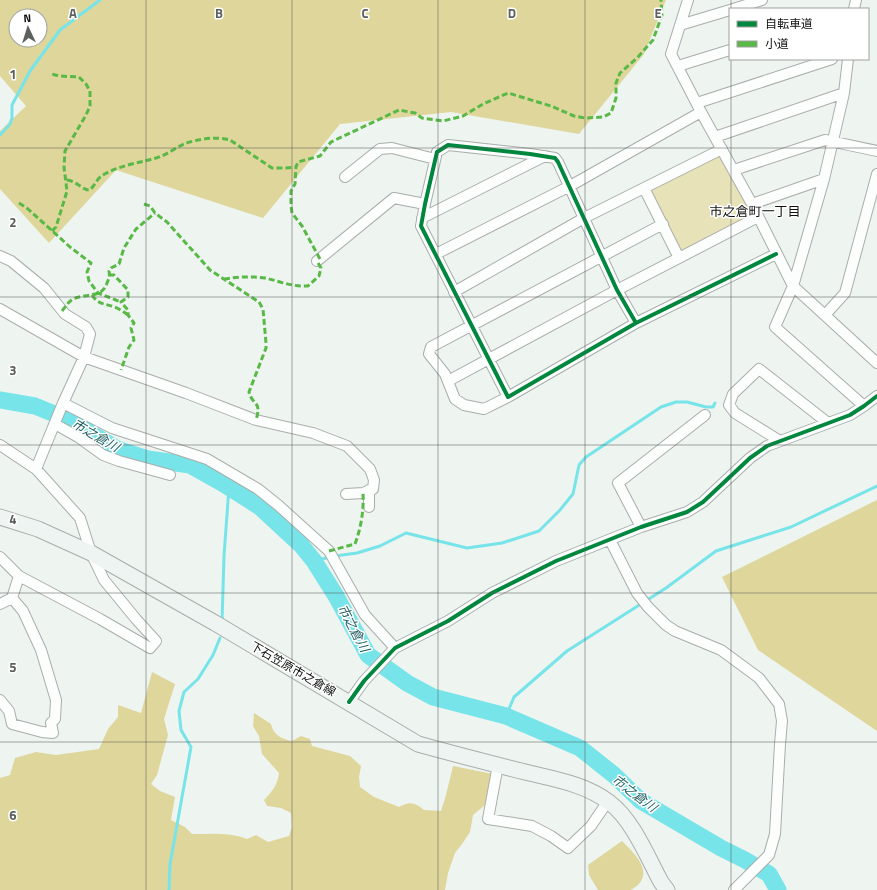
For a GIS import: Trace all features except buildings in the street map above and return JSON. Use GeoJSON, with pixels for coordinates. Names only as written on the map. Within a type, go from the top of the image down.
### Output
{"type":"FeatureCollection","features":[{"type":"Feature","properties":{"kind":"main road","name":"下石笠原市之倉線"},"geometry":{"type":"LineString","coordinates":[[0,516],[38,529],[91,553],[349,702],[418,744],[571,784],[595,793],[608,801],[628,821],[661,882],[667,890]]}},
{"type":"Feature","properties":{"kind":"street"},"geometry":{"type":"LineString","coordinates":[[688,0],[672,54],[699,107],[752,204],[793,286],[877,363]]}},
{"type":"Feature","properties":{"kind":"street"},"geometry":{"type":"LineString","coordinates":[[736,8],[762,0]]}},
{"type":"Feature","properties":{"kind":"street"},"geometry":{"type":"LineString","coordinates":[[680,25],[729,10]]}},
{"type":"Feature","properties":{"kind":"street"},"geometry":{"type":"LineString","coordinates":[[678,66],[729,50]]}},
{"type":"Feature","properties":{"kind":"street"},"geometry":{"type":"LineString","coordinates":[[436,254],[570,186],[699,107],[829,60]]}},
{"type":"Feature","properties":{"kind":"street"},"geometry":{"type":"LineString","coordinates":[[848,60],[844,93],[824,179],[793,286],[775,327],[864,406]]}},
{"type":"Feature","properties":{"kind":"street"},"geometry":{"type":"LineString","coordinates":[[715,137],[844,93]]}},
{"type":"Feature","properties":{"kind":"street"},"geometry":{"type":"LineString","coordinates":[[734,170],[825,140],[877,152]]}},
{"type":"Feature","properties":{"kind":"street"},"geometry":{"type":"LineString","coordinates":[[508,396],[421,226],[437,152],[448,145],[554,158],[558,162],[570,186],[617,290],[636,323]]}},
{"type":"Feature","properties":{"kind":"street"},"geometry":{"type":"LineString","coordinates":[[345,176],[380,149],[392,148],[435,159]]}},
{"type":"Feature","properties":{"kind":"street"},"geometry":{"type":"LineString","coordinates":[[454,292],[584,218],[722,149]]}},
{"type":"Feature","properties":{"kind":"street"},"geometry":{"type":"LineString","coordinates":[[422,218],[545,156]]}},
{"type":"Feature","properties":{"kind":"street"},"geometry":{"type":"LineString","coordinates":[[825,314],[845,293],[877,174]]}},
{"type":"Feature","properties":{"kind":"street"},"geometry":{"type":"LineString","coordinates":[[752,204],[824,179]]}},
{"type":"Feature","properties":{"kind":"street"},"geometry":{"type":"LineString","coordinates":[[644,188],[679,258]]}},
{"type":"Feature","properties":{"kind":"street"},"geometry":{"type":"LineString","coordinates":[[317,261],[394,198],[425,204]]}},
{"type":"Feature","properties":{"kind":"street"},"geometry":{"type":"LineString","coordinates":[[448,381],[758,216]]}},
{"type":"Feature","properties":{"kind":"street"},"geometry":{"type":"LineString","coordinates":[[663,224],[431,347],[429,354],[448,381],[455,399],[464,405],[484,409],[636,323],[776,254]]}},
{"type":"Feature","properties":{"kind":"street"},"geometry":{"type":"LineString","coordinates":[[0,256],[11,260],[44,288],[65,314],[86,327],[90,334],[84,357],[36,469]]}},
{"type":"Feature","properties":{"kind":"street"},"geometry":{"type":"LineString","coordinates":[[0,310],[84,357],[186,393],[256,420],[313,432],[347,446],[370,469],[374,480],[373,489],[363,493],[346,494]]}},
{"type":"Feature","properties":{"kind":"street"},"geometry":{"type":"LineString","coordinates":[[780,441],[735,414],[729,405],[732,394],[759,369],[828,423]]}},
{"type":"Feature","properties":{"kind":"street"},"geometry":{"type":"LineString","coordinates":[[349,702],[364,681],[395,648],[448,621],[492,593],[556,561],[641,527],[687,512],[703,502],[750,458],[767,446],[850,415],[877,396]]}},
{"type":"Feature","properties":{"kind":"street"},"geometry":{"type":"LineString","coordinates":[[63,403],[112,428],[207,459],[258,489],[329,551],[365,615],[395,648]]}},
{"type":"Feature","properties":{"kind":"street"},"geometry":{"type":"LineString","coordinates":[[641,527],[618,484],[705,415]]}},
{"type":"Feature","properties":{"kind":"street"},"geometry":{"type":"LineString","coordinates":[[55,424],[78,436],[103,454],[119,461],[170,474]]}},
{"type":"Feature","properties":{"kind":"street"},"geometry":{"type":"LineString","coordinates":[[0,445],[36,469],[80,518],[91,553],[104,580],[156,641],[150,648],[100,619],[19,576],[0,557]]}},
{"type":"Feature","properties":{"kind":"street"},"geometry":{"type":"LineString","coordinates":[[369,490],[369,507]]}},
{"type":"Feature","properties":{"kind":"street"},"geometry":{"type":"LineString","coordinates":[[610,540],[638,593],[648,607],[666,625],[675,631],[722,650],[759,678],[779,704],[782,721],[775,834],[770,855],[734,890]]}},
{"type":"Feature","properties":{"kind":"street"},"geometry":{"type":"LineString","coordinates":[[0,604],[12,598],[19,576]]}},
{"type":"Feature","properties":{"kind":"street"},"geometry":{"type":"LineString","coordinates":[[0,700],[9,711],[12,724],[42,732],[53,733],[51,722],[55,719],[56,700],[41,650],[23,612],[12,598]]}},
{"type":"Feature","properties":{"kind":"street"},"geometry":{"type":"LineString","coordinates":[[498,765],[488,819],[532,826],[551,836],[568,848],[591,826],[608,801]]}},
{"type":"Feature","properties":{"kind":"shaded area"},"geometry":{"type":"Polygon","coordinates":[[[0,0],[666,0],[644,54],[579,134],[451,112],[340,124],[263,218],[116,170],[49,243],[0,189],[0,131],[26,106],[0,76],[0,0]]]}},
{"type":"Feature","properties":{"kind":"shaded area"},"geometry":{"type":"Polygon","coordinates":[[[718,152],[752,216],[682,255],[646,187],[718,152]]]}},
{"type":"Feature","properties":{"kind":"shaded area"},"geometry":{"type":"Polygon","coordinates":[[[877,500],[877,731],[758,650],[722,577],[877,500]]]}},
{"type":"Feature","properties":{"kind":"shaded area"},"geometry":{"type":"Polygon","coordinates":[[[152,672],[175,684],[164,719],[168,735],[157,775],[151,784],[160,791],[175,797],[171,820],[185,827],[192,834],[227,834],[247,839],[256,835],[268,842],[289,836],[292,827],[291,813],[281,808],[267,806],[264,800],[274,788],[279,773],[262,754],[259,736],[253,726],[254,713],[271,724],[276,734],[281,738],[292,741],[301,736],[310,739],[312,746],[350,756],[361,766],[359,777],[360,787],[374,797],[399,807],[412,803],[418,805],[424,810],[441,811],[453,766],[493,774],[485,805],[473,815],[470,832],[455,853],[448,873],[445,890],[0,890],[0,778],[10,775],[15,758],[36,752],[56,755],[99,749],[108,729],[118,717],[118,705],[141,713],[152,672]]]}},
{"type":"Feature","properties":{"kind":"shaded area"},"geometry":{"type":"Polygon","coordinates":[[[622,841],[638,859],[641,865],[643,876],[641,881],[631,890],[598,890],[589,875],[588,865],[622,841]]]}},
{"type":"Feature","properties":{"kind":"waterway"},"geometry":{"type":"LineString","coordinates":[[0,135],[10,124],[12,118],[12,105],[30,71],[60,30],[100,0]]}},
{"type":"Feature","properties":{"kind":"waterway","name":"市之倉川"},"geometry":{"type":"LineString","coordinates":[[0,400],[35,406],[69,420],[117,449],[148,459],[190,465],[224,484],[260,507],[301,545],[314,561],[336,596],[368,655],[407,683],[433,697],[506,716],[580,748],[614,775],[641,801],[769,874],[778,890]]}},
{"type":"Feature","properties":{"kind":"waterway"},"geometry":{"type":"LineString","coordinates":[[335,556],[357,553],[380,546],[406,533],[467,548],[502,543],[539,531],[560,510],[573,494],[579,465],[586,457],[661,407],[676,402],[687,402],[706,407],[713,407],[715,403]]}},
{"type":"Feature","properties":{"kind":"waterway"},"geometry":{"type":"LineString","coordinates":[[506,716],[514,697],[567,651],[666,588],[716,551],[791,527],[877,486]]}},
{"type":"Feature","properties":{"kind":"waterway"},"geometry":{"type":"LineString","coordinates":[[222,622],[224,556],[229,487]]}},
{"type":"Feature","properties":{"kind":"waterway"},"geometry":{"type":"LineString","coordinates":[[314,561],[330,557]]}},
{"type":"Feature","properties":{"kind":"waterway"},"geometry":{"type":"LineString","coordinates":[[169,890],[170,864],[191,747],[181,730],[179,711],[184,692],[198,679],[213,655],[220,638]]}},
{"type":"Feature","properties":{"kind":"marked path"},"geometry":{"type":"LineString","coordinates":[[320,259],[302,226],[292,213],[291,191],[295,184],[296,167],[298,162],[320,156],[331,142],[399,110],[415,113],[422,118],[443,121],[463,116],[483,104],[508,93],[551,106],[574,116],[585,118],[603,117],[611,113],[616,98],[616,83],[620,73],[638,57],[653,40],[662,15],[661,0]]}},
{"type":"Feature","properties":{"kind":"marked path"},"geometry":{"type":"LineString","coordinates":[[52,74],[59,76],[79,77],[90,91],[90,106],[65,151],[64,167],[67,191],[56,227],[52,231]]}},
{"type":"Feature","properties":{"kind":"marked path"},"geometry":{"type":"LineString","coordinates":[[67,180],[89,190],[101,176],[116,169],[160,157],[189,142],[213,138],[230,140],[272,168],[296,167]]}},
{"type":"Feature","properties":{"kind":"marked path"},"geometry":{"type":"LineString","coordinates":[[19,203],[91,263],[87,272],[89,281],[98,293],[121,302]]}},
{"type":"Feature","properties":{"kind":"marked path"},"geometry":{"type":"LineString","coordinates":[[144,204],[150,206],[155,213],[167,222],[210,270],[259,302],[263,309],[266,348],[249,392],[258,409],[256,420]]}},
{"type":"Feature","properties":{"kind":"marked path"},"geometry":{"type":"LineString","coordinates":[[62,311],[73,299],[97,294],[105,288],[109,277],[109,271],[111,268],[119,264],[124,248],[136,229],[155,213]]}},
{"type":"Feature","properties":{"kind":"marked path"},"geometry":{"type":"LineString","coordinates":[[224,279],[260,277],[291,285],[308,286],[319,276],[321,268],[317,261]]}},
{"type":"Feature","properties":{"kind":"marked path"},"geometry":{"type":"LineString","coordinates":[[109,275],[114,275],[128,290],[128,297],[121,302],[128,310],[128,315],[134,323],[131,328],[134,340],[129,347],[121,370]]}},
{"type":"Feature","properties":{"kind":"marked path"},"geometry":{"type":"LineString","coordinates":[[92,295],[100,303],[117,308],[128,315]]}},
{"type":"Feature","properties":{"kind":"marked path"},"geometry":{"type":"LineString","coordinates":[[329,551],[355,544],[362,519],[363,493]]}},
{"type":"Feature","properties":{"kind":"cycle path"},"geometry":{"type":"LineString","coordinates":[[636,323],[617,290],[555,158],[448,145],[437,152],[421,226],[508,397],[636,323],[776,254]]}},
{"type":"Feature","properties":{"kind":"cycle path"},"geometry":{"type":"LineString","coordinates":[[349,702],[364,681],[395,648],[448,621],[492,593],[556,561],[641,527],[687,512],[703,502],[750,458],[767,446],[850,415],[877,396]]}},
{"type":"Feature","properties":{"kind":"district","name":"市之倉町一丁目"},"geometry":{"type":"Point","coordinates":[755,211]}}]}
